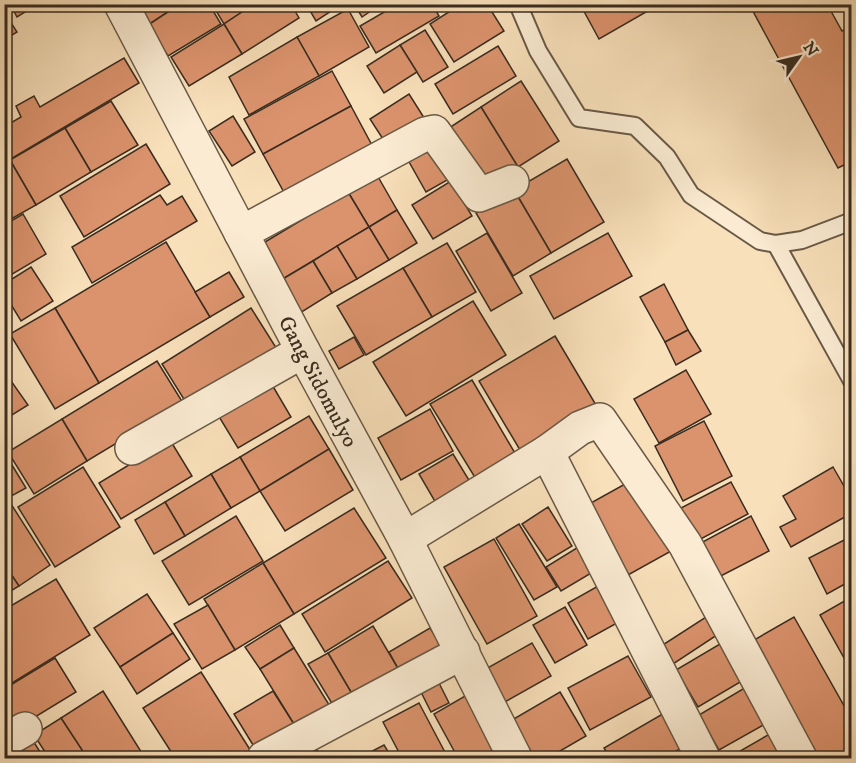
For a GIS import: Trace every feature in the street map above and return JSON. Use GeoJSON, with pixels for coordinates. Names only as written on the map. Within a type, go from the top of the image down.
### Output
{"type":"FeatureCollection","features":[{"type":"Feature","properties":{"kind":"street","name":"Gang Sidomulyo"},"geometry":{"type":"LineString","coordinates":[[122,4],[303,351],[405,539],[515,759]]}},
{"type":"Feature","properties":{"kind":"street"},"geometry":{"type":"LineString","coordinates":[[241,233],[425,134],[434,132],[479,195],[512,182]]}},
{"type":"Feature","properties":{"kind":"street"},"geometry":{"type":"LineString","coordinates":[[132,448],[303,351]]}},
{"type":"Feature","properties":{"kind":"street"},"geometry":{"type":"LineString","coordinates":[[405,539],[547,452],[580,428],[600,420],[685,544],[800,759]]}},
{"type":"Feature","properties":{"kind":"street"},"geometry":{"type":"LineString","coordinates":[[547,452],[703,759]]}},
{"type":"Feature","properties":{"kind":"street"},"geometry":{"type":"LineString","coordinates":[[264,759],[463,652]]}},
{"type":"Feature","properties":{"kind":"lane"},"geometry":{"type":"LineString","coordinates":[[518,4],[538,51],[579,117],[635,126],[667,157],[691,195],[759,241],[776,244],[802,240],[852,221]]}},
{"type":"Feature","properties":{"kind":"lane"},"geometry":{"type":"LineString","coordinates":[[776,244],[852,381]]}},
{"type":"Feature","properties":{"kind":"building"},"geometry":{"type":"Polygon","coordinates":[[[10,4],[38,4],[17,17],[10,4]]]}},
{"type":"Feature","properties":{"kind":"building"},"geometry":{"type":"Polygon","coordinates":[[[136,4],[180,4],[148,25],[136,4]]]}},
{"type":"Feature","properties":{"kind":"building"},"geometry":{"type":"Polygon","coordinates":[[[180,4],[209,4],[221,24],[168,56],[148,25],[180,4]]]}},
{"type":"Feature","properties":{"kind":"building"},"geometry":{"type":"Polygon","coordinates":[[[212,4],[236,4],[241,13],[224,24],[212,4]]]}},
{"type":"Feature","properties":{"kind":"building"},"geometry":{"type":"Polygon","coordinates":[[[236,4],[254,4],[241,13],[236,4]]]}},
{"type":"Feature","properties":{"kind":"building"},"geometry":{"type":"Polygon","coordinates":[[[254,4],[291,4],[299,18],[242,54],[224,24],[254,4]]]}},
{"type":"Feature","properties":{"kind":"building"},"geometry":{"type":"Polygon","coordinates":[[[306,4],[342,4],[316,21],[306,4]]]}},
{"type":"Feature","properties":{"kind":"building"},"geometry":{"type":"Polygon","coordinates":[[[354,4],[381,4],[362,17],[354,4]]]}},
{"type":"Feature","properties":{"kind":"building"},"geometry":{"type":"Polygon","coordinates":[[[398,4],[432,4],[439,16],[376,53],[360,26],[398,4]]]}},
{"type":"Feature","properties":{"kind":"building"},"geometry":{"type":"Polygon","coordinates":[[[461,4],[487,4],[504,31],[454,62],[430,24],[461,4]]]}},
{"type":"Feature","properties":{"kind":"building"},"geometry":{"type":"Polygon","coordinates":[[[580,4],[660,4],[599,39],[580,4]]]}},
{"type":"Feature","properties":{"kind":"building"},"geometry":{"type":"Polygon","coordinates":[[[749,4],[827,4],[842,31],[852,26],[852,161],[838,168],[749,4]]]}},
{"type":"Feature","properties":{"kind":"building"},"geometry":{"type":"Polygon","coordinates":[[[348,9],[369,47],[319,76],[297,37],[348,9]]]}},
{"type":"Feature","properties":{"kind":"building"},"geometry":{"type":"Polygon","coordinates":[[[4,12],[17,32],[4,40],[4,12]]]}},
{"type":"Feature","properties":{"kind":"building"},"geometry":{"type":"Polygon","coordinates":[[[224,24],[242,54],[189,86],[171,57],[224,24]]]}},
{"type":"Feature","properties":{"kind":"building"},"geometry":{"type":"Polygon","coordinates":[[[425,30],[448,67],[423,82],[400,45],[425,30]]]}},
{"type":"Feature","properties":{"kind":"building"},"geometry":{"type":"Polygon","coordinates":[[[297,37],[319,76],[249,115],[229,77],[297,37]]]}},
{"type":"Feature","properties":{"kind":"building"},"geometry":{"type":"Polygon","coordinates":[[[400,45],[417,72],[384,93],[367,66],[400,45]]]}},
{"type":"Feature","properties":{"kind":"building"},"geometry":{"type":"Polygon","coordinates":[[[498,46],[516,76],[453,114],[435,84],[498,46]]]}},
{"type":"Feature","properties":{"kind":"building"},"geometry":{"type":"Polygon","coordinates":[[[124,58],[139,83],[4,163],[4,127],[21,117],[16,106],[34,96],[40,107],[124,58]]]}},
{"type":"Feature","properties":{"kind":"building"},"geometry":{"type":"Polygon","coordinates":[[[332,71],[351,106],[263,154],[244,119],[332,71]]]}},
{"type":"Feature","properties":{"kind":"building"},"geometry":{"type":"Polygon","coordinates":[[[521,81],[559,141],[518,167],[481,107],[521,81]]]}},
{"type":"Feature","properties":{"kind":"building"},"geometry":{"type":"Polygon","coordinates":[[[409,94],[428,124],[390,150],[370,119],[409,94]]]}},
{"type":"Feature","properties":{"kind":"building"},"geometry":{"type":"Polygon","coordinates":[[[111,101],[138,145],[91,172],[65,128],[111,101]]]}},
{"type":"Feature","properties":{"kind":"building"},"geometry":{"type":"Polygon","coordinates":[[[351,106],[374,149],[286,196],[263,154],[351,106]]]}},
{"type":"Feature","properties":{"kind":"building"},"geometry":{"type":"Polygon","coordinates":[[[481,107],[518,167],[487,187],[449,128],[481,107]]]}},
{"type":"Feature","properties":{"kind":"building"},"geometry":{"type":"Polygon","coordinates":[[[233,116],[255,152],[232,166],[209,131],[233,116]]]}},
{"type":"Feature","properties":{"kind":"building"},"geometry":{"type":"Polygon","coordinates":[[[65,128],[91,172],[36,205],[10,160],[65,128]]]}},
{"type":"Feature","properties":{"kind":"building"},"geometry":{"type":"Polygon","coordinates":[[[439,142],[456,175],[426,192],[408,160],[439,142]]]}},
{"type":"Feature","properties":{"kind":"building"},"geometry":{"type":"Polygon","coordinates":[[[146,144],[170,184],[84,237],[60,196],[146,144]]]}},
{"type":"Feature","properties":{"kind":"building"},"geometry":{"type":"Polygon","coordinates":[[[567,159],[604,222],[551,253],[514,190],[567,159]]]}},
{"type":"Feature","properties":{"kind":"building"},"geometry":{"type":"Polygon","coordinates":[[[10,160],[36,205],[4,223],[4,164],[10,160]]]}},
{"type":"Feature","properties":{"kind":"building"},"geometry":{"type":"Polygon","coordinates":[[[377,175],[397,210],[369,227],[348,192],[377,175]]]}},
{"type":"Feature","properties":{"kind":"building"},"geometry":{"type":"Polygon","coordinates":[[[451,181],[472,216],[433,239],[412,205],[451,181]]]}},
{"type":"Feature","properties":{"kind":"building"},"geometry":{"type":"Polygon","coordinates":[[[514,190],[551,253],[513,276],[476,213],[514,190]]]}},
{"type":"Feature","properties":{"kind":"building"},"geometry":{"type":"Polygon","coordinates":[[[348,192],[369,227],[281,280],[260,245],[348,192]]]}},
{"type":"Feature","properties":{"kind":"building"},"geometry":{"type":"Polygon","coordinates":[[[160,195],[167,205],[182,196],[197,221],[92,283],[72,247],[160,195]]]}},
{"type":"Feature","properties":{"kind":"building"},"geometry":{"type":"Polygon","coordinates":[[[397,210],[417,243],[389,260],[369,227],[397,210]]]}},
{"type":"Feature","properties":{"kind":"building"},"geometry":{"type":"Polygon","coordinates":[[[23,214],[46,254],[4,279],[4,225],[23,214]]]}},
{"type":"Feature","properties":{"kind":"building"},"geometry":{"type":"Polygon","coordinates":[[[369,227],[389,260],[357,279],[337,246],[369,227]]]}},
{"type":"Feature","properties":{"kind":"building"},"geometry":{"type":"Polygon","coordinates":[[[487,233],[522,293],[491,311],[456,251],[487,233]]]}},
{"type":"Feature","properties":{"kind":"building"},"geometry":{"type":"Polygon","coordinates":[[[608,233],[632,276],[554,319],[530,276],[608,233]]]}},
{"type":"Feature","properties":{"kind":"building"},"geometry":{"type":"Polygon","coordinates":[[[166,242],[210,317],[99,383],[55,308],[166,242]]]}},
{"type":"Feature","properties":{"kind":"building"},"geometry":{"type":"Polygon","coordinates":[[[447,243],[476,292],[432,317],[403,268],[447,243]]]}},
{"type":"Feature","properties":{"kind":"building"},"geometry":{"type":"Polygon","coordinates":[[[337,246],[357,279],[332,293],[313,261],[337,246]]]}},
{"type":"Feature","properties":{"kind":"building"},"geometry":{"type":"Polygon","coordinates":[[[313,261],[332,293],[300,313],[281,280],[313,261]]]}},
{"type":"Feature","properties":{"kind":"building"},"geometry":{"type":"Polygon","coordinates":[[[31,267],[53,301],[21,321],[4,293],[4,284],[31,267]]]}},
{"type":"Feature","properties":{"kind":"building"},"geometry":{"type":"Polygon","coordinates":[[[403,268],[432,317],[366,355],[337,306],[403,268]]]}},
{"type":"Feature","properties":{"kind":"building"},"geometry":{"type":"Polygon","coordinates":[[[229,272],[244,297],[210,317],[195,292],[229,272]]]}},
{"type":"Feature","properties":{"kind":"building"},"geometry":{"type":"Polygon","coordinates":[[[664,284],[688,330],[665,342],[640,297],[664,284]]]}},
{"type":"Feature","properties":{"kind":"building"},"geometry":{"type":"Polygon","coordinates":[[[473,301],[506,355],[406,416],[373,362],[473,301]]]}},
{"type":"Feature","properties":{"kind":"building"},"geometry":{"type":"Polygon","coordinates":[[[55,308],[99,383],[55,409],[10,334],[55,308]]]}},
{"type":"Feature","properties":{"kind":"building"},"geometry":{"type":"Polygon","coordinates":[[[251,308],[280,354],[190,409],[162,364],[251,308]]]}},
{"type":"Feature","properties":{"kind":"building"},"geometry":{"type":"Polygon","coordinates":[[[688,330],[701,351],[676,365],[665,342],[688,330]]]}},
{"type":"Feature","properties":{"kind":"building"},"geometry":{"type":"Polygon","coordinates":[[[555,336],[596,405],[520,450],[479,381],[555,336]]]}},
{"type":"Feature","properties":{"kind":"building"},"geometry":{"type":"Polygon","coordinates":[[[354,337],[364,355],[339,369],[329,351],[354,337]]]}},
{"type":"Feature","properties":{"kind":"building"},"geometry":{"type":"Polygon","coordinates":[[[157,361],[183,403],[87,461],[62,419],[157,361]]]}},
{"type":"Feature","properties":{"kind":"building"},"geometry":{"type":"Polygon","coordinates":[[[686,370],[711,414],[659,443],[634,399],[686,370]]]}},
{"type":"Feature","properties":{"kind":"building"},"geometry":{"type":"Polygon","coordinates":[[[4,371],[28,405],[4,420],[4,371]]]}},
{"type":"Feature","properties":{"kind":"building"},"geometry":{"type":"Polygon","coordinates":[[[472,380],[519,460],[479,484],[430,404],[472,380]]]}},
{"type":"Feature","properties":{"kind":"building"},"geometry":{"type":"Polygon","coordinates":[[[271,383],[291,417],[238,448],[218,415],[271,383]]]}},
{"type":"Feature","properties":{"kind":"building"},"geometry":{"type":"Polygon","coordinates":[[[430,409],[453,451],[401,480],[378,438],[430,409]]]}},
{"type":"Feature","properties":{"kind":"building"},"geometry":{"type":"Polygon","coordinates":[[[309,416],[329,449],[260,491],[240,457],[309,416]]]}},
{"type":"Feature","properties":{"kind":"building"},"geometry":{"type":"Polygon","coordinates":[[[62,419],[87,461],[34,494],[8,452],[62,419]]]}},
{"type":"Feature","properties":{"kind":"building"},"geometry":{"type":"Polygon","coordinates":[[[704,421],[732,476],[683,501],[655,446],[704,421]]]}},
{"type":"Feature","properties":{"kind":"building"},"geometry":{"type":"Polygon","coordinates":[[[170,440],[192,476],[121,519],[99,483],[170,440]]]}},
{"type":"Feature","properties":{"kind":"building"},"geometry":{"type":"Polygon","coordinates":[[[329,449],[353,490],[285,531],[260,491],[329,449]]]}},
{"type":"Feature","properties":{"kind":"building"},"geometry":{"type":"Polygon","coordinates":[[[4,452],[26,488],[4,500],[4,452]]]}},
{"type":"Feature","properties":{"kind":"building"},"geometry":{"type":"Polygon","coordinates":[[[453,454],[475,490],[440,510],[419,474],[453,454]]]}},
{"type":"Feature","properties":{"kind":"building"},"geometry":{"type":"Polygon","coordinates":[[[240,457],[260,491],[231,508],[211,474],[240,457]]]}},
{"type":"Feature","properties":{"kind":"building"},"geometry":{"type":"Polygon","coordinates":[[[83,467],[120,527],[55,567],[18,507],[83,467]]]}},
{"type":"Feature","properties":{"kind":"building"},"geometry":{"type":"Polygon","coordinates":[[[833,467],[852,500],[852,513],[791,547],[780,527],[796,519],[783,496],[833,467]]]}},
{"type":"Feature","properties":{"kind":"building"},"geometry":{"type":"Polygon","coordinates":[[[211,474],[231,508],[185,536],[165,502],[211,474]]]}},
{"type":"Feature","properties":{"kind":"building"},"geometry":{"type":"Polygon","coordinates":[[[634,479],[673,550],[619,580],[580,509],[634,479]]]}},
{"type":"Feature","properties":{"kind":"building"},"geometry":{"type":"Polygon","coordinates":[[[731,482],[748,514],[695,542],[679,509],[731,482]]]}},
{"type":"Feature","properties":{"kind":"building"},"geometry":{"type":"Polygon","coordinates":[[[165,502],[185,536],[154,554],[135,520],[165,502]]]}},
{"type":"Feature","properties":{"kind":"building"},"geometry":{"type":"Polygon","coordinates":[[[11,504],[50,565],[19,586],[4,564],[4,508],[11,504]]]}},
{"type":"Feature","properties":{"kind":"building"},"geometry":{"type":"Polygon","coordinates":[[[548,507],[572,546],[547,561],[522,524],[548,507]]]}},
{"type":"Feature","properties":{"kind":"building"},"geometry":{"type":"Polygon","coordinates":[[[354,508],[386,558],[294,614],[263,563],[354,508]]]}},
{"type":"Feature","properties":{"kind":"building"},"geometry":{"type":"Polygon","coordinates":[[[236,516],[263,561],[189,605],[162,561],[236,516]]]}},
{"type":"Feature","properties":{"kind":"building"},"geometry":{"type":"Polygon","coordinates":[[[751,516],[769,551],[715,579],[697,545],[751,516]]]}},
{"type":"Feature","properties":{"kind":"building"},"geometry":{"type":"Polygon","coordinates":[[[519,524],[557,587],[534,600],[496,538],[519,524]]]}},
{"type":"Feature","properties":{"kind":"building"},"geometry":{"type":"Polygon","coordinates":[[[852,536],[852,580],[827,594],[809,558],[852,536]]]}},
{"type":"Feature","properties":{"kind":"building"},"geometry":{"type":"Polygon","coordinates":[[[494,539],[537,616],[487,644],[444,567],[494,539]]]}},
{"type":"Feature","properties":{"kind":"building"},"geometry":{"type":"Polygon","coordinates":[[[588,541],[603,566],[561,591],[546,567],[588,541]]]}},
{"type":"Feature","properties":{"kind":"building"},"geometry":{"type":"Polygon","coordinates":[[[388,561],[412,598],[325,652],[302,614],[388,561]]]}},
{"type":"Feature","properties":{"kind":"building"},"geometry":{"type":"Polygon","coordinates":[[[263,563],[294,614],[235,650],[204,599],[263,563]]]}},
{"type":"Feature","properties":{"kind":"building"},"geometry":{"type":"Polygon","coordinates":[[[4,564],[19,586],[4,595],[4,564]]]}},
{"type":"Feature","properties":{"kind":"building"},"geometry":{"type":"Polygon","coordinates":[[[56,579],[90,635],[4,688],[4,610],[56,579]]]}},
{"type":"Feature","properties":{"kind":"building"},"geometry":{"type":"Polygon","coordinates":[[[607,581],[628,617],[588,639],[568,603],[607,581]]]}},
{"type":"Feature","properties":{"kind":"building"},"geometry":{"type":"Polygon","coordinates":[[[147,594],[173,633],[120,667],[94,628],[147,594]]]}},
{"type":"Feature","properties":{"kind":"building"},"geometry":{"type":"Polygon","coordinates":[[[848,599],[852,605],[852,663],[848,665],[820,615],[848,599]]]}},
{"type":"Feature","properties":{"kind":"building"},"geometry":{"type":"Polygon","coordinates":[[[208,605],[235,650],[202,669],[174,624],[208,605]]]}},
{"type":"Feature","properties":{"kind":"building"},"geometry":{"type":"Polygon","coordinates":[[[565,607],[587,645],[555,663],[533,625],[565,607]]]}},
{"type":"Feature","properties":{"kind":"building"},"geometry":{"type":"Polygon","coordinates":[[[706,617],[717,635],[670,666],[658,648],[706,617]]]}},
{"type":"Feature","properties":{"kind":"building"},"geometry":{"type":"Polygon","coordinates":[[[794,617],[852,720],[852,758],[814,758],[749,643],[794,617]]]}},
{"type":"Feature","properties":{"kind":"building"},"geometry":{"type":"Polygon","coordinates":[[[280,625],[294,648],[260,669],[245,647],[280,625]]]}},
{"type":"Feature","properties":{"kind":"building"},"geometry":{"type":"Polygon","coordinates":[[[373,626],[403,677],[358,704],[328,653],[373,626]]]}},
{"type":"Feature","properties":{"kind":"building"},"geometry":{"type":"Polygon","coordinates":[[[430,628],[445,652],[403,677],[389,652],[430,628]]]}},
{"type":"Feature","properties":{"kind":"building"},"geometry":{"type":"Polygon","coordinates":[[[173,633],[190,659],[137,694],[120,667],[173,633]]]}},
{"type":"Feature","properties":{"kind":"building"},"geometry":{"type":"Polygon","coordinates":[[[725,641],[747,678],[698,707],[676,670],[725,641]]]}},
{"type":"Feature","properties":{"kind":"building"},"geometry":{"type":"Polygon","coordinates":[[[532,643],[551,676],[503,703],[484,670],[532,643]]]}},
{"type":"Feature","properties":{"kind":"building"},"geometry":{"type":"Polygon","coordinates":[[[294,648],[331,708],[297,729],[260,669],[294,648]]]}},
{"type":"Feature","properties":{"kind":"building"},"geometry":{"type":"Polygon","coordinates":[[[328,653],[358,704],[339,715],[308,664],[328,653]]]}},
{"type":"Feature","properties":{"kind":"building"},"geometry":{"type":"Polygon","coordinates":[[[628,656],[651,697],[590,730],[568,688],[628,656]]]}},
{"type":"Feature","properties":{"kind":"building"},"geometry":{"type":"Polygon","coordinates":[[[55,658],[76,692],[4,736],[4,689],[55,658]]]}},
{"type":"Feature","properties":{"kind":"building"},"geometry":{"type":"Polygon","coordinates":[[[201,672],[254,756],[249,758],[175,758],[143,708],[201,672]]]}},
{"type":"Feature","properties":{"kind":"building"},"geometry":{"type":"Polygon","coordinates":[[[435,675],[449,703],[431,712],[417,684],[435,675]]]}},
{"type":"Feature","properties":{"kind":"building"},"geometry":{"type":"Polygon","coordinates":[[[753,683],[774,719],[719,750],[699,715],[753,683]]]}},
{"type":"Feature","properties":{"kind":"building"},"geometry":{"type":"Polygon","coordinates":[[[103,691],[145,758],[87,758],[61,718],[103,691]]]}},
{"type":"Feature","properties":{"kind":"building"},"geometry":{"type":"Polygon","coordinates":[[[273,691],[297,729],[258,753],[234,714],[273,691]]]}},
{"type":"Feature","properties":{"kind":"building"},"geometry":{"type":"Polygon","coordinates":[[[472,692],[504,751],[492,758],[458,758],[434,714],[472,692]]]}},
{"type":"Feature","properties":{"kind":"building"},"geometry":{"type":"Polygon","coordinates":[[[560,692],[586,736],[548,758],[535,758],[512,720],[560,692]]]}},
{"type":"Feature","properties":{"kind":"building"},"geometry":{"type":"Polygon","coordinates":[[[419,703],[448,758],[402,758],[383,722],[419,703]]]}},
{"type":"Feature","properties":{"kind":"building"},"geometry":{"type":"Polygon","coordinates":[[[666,712],[685,746],[664,758],[610,758],[604,748],[666,712]]]}},
{"type":"Feature","properties":{"kind":"building"},"geometry":{"type":"Polygon","coordinates":[[[61,718],[84,753],[75,758],[49,758],[34,735],[61,718]]]}},
{"type":"Feature","properties":{"kind":"building"},"geometry":{"type":"Polygon","coordinates":[[[775,731],[791,758],[728,758],[775,731]]]}},
{"type":"Feature","properties":{"kind":"building"},"geometry":{"type":"Polygon","coordinates":[[[28,733],[44,758],[4,758],[4,748],[28,733]]]}},
{"type":"Feature","properties":{"kind":"building"},"geometry":{"type":"Polygon","coordinates":[[[384,745],[392,758],[359,758],[384,745]]]}},
{"type":"Feature","properties":{"kind":"building"},"geometry":{"type":"Polygon","coordinates":[[[317,750],[321,758],[301,758],[317,750]]]}}]}
